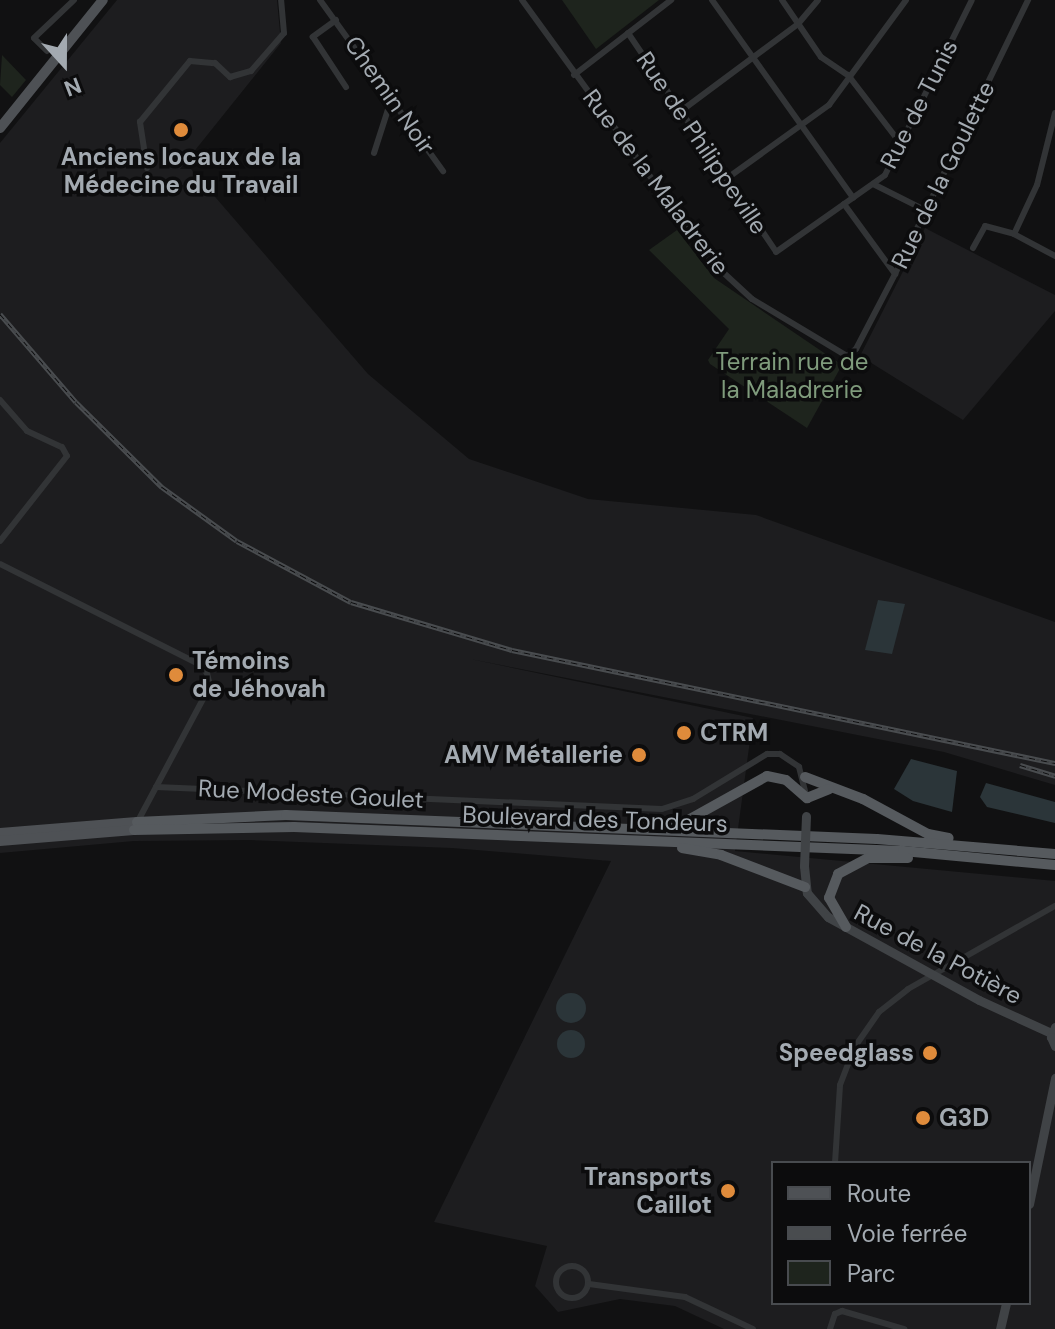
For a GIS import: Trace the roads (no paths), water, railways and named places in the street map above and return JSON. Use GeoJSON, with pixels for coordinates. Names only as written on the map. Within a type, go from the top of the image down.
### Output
{"type":"FeatureCollection","features":[{"type":"Feature","properties":{"kind":"highway"},"geometry":{"type":"LineString","coordinates":[[459,822],[678,822],[767,776],[786,780],[807,798],[829,789]]}},
{"type":"Feature","properties":{"kind":"highway"},"geometry":{"type":"LineString","coordinates":[[805,777],[829,789],[863,799],[928,834],[1035,852]]}},
{"type":"Feature","properties":{"kind":"highway","name":"Boulevard des Tondeurs"},"geometry":{"type":"LineString","coordinates":[[136,826],[253,815],[877,839],[1055,854]]}},
{"type":"Feature","properties":{"kind":"highway","name":"Boulevard des Tondeurs"},"geometry":{"type":"LineString","coordinates":[[136,826],[234,825],[589,839],[1055,865]]}},
{"type":"Feature","properties":{"kind":"highway"},"geometry":{"type":"LineString","coordinates":[[589,839],[721,855],[805,887]]}},
{"type":"Feature","properties":{"kind":"highway"},"geometry":{"type":"LineString","coordinates":[[846,927],[829,898],[838,874],[855,862],[988,859]]}},
{"type":"Feature","properties":{"kind":"main road"},"geometry":{"type":"LineString","coordinates":[[0,128],[103,0]]}},
{"type":"Feature","properties":{"kind":"main road"},"geometry":{"type":"LineString","coordinates":[[805,887],[807,798]]}},
{"type":"Feature","properties":{"kind":"main road"},"geometry":{"type":"LineString","coordinates":[[0,833],[136,826]]}},
{"type":"Feature","properties":{"kind":"main road"},"geometry":{"type":"LineString","coordinates":[[0,841],[136,826]]}},
{"type":"Feature","properties":{"kind":"main road","name":"Rue de la Potière"},"geometry":{"type":"LineString","coordinates":[[805,887],[812,901],[846,927],[1017,1020],[1053,1030]]}},
{"type":"Feature","properties":{"kind":"main road"},"geometry":{"type":"LineString","coordinates":[[1053,1030],[1055,1046]]}},
{"type":"Feature","properties":{"kind":"main road"},"geometry":{"type":"LineString","coordinates":[[1031,1194],[1055,1078]]}},
{"type":"Feature","properties":{"kind":"main road"},"geometry":{"type":"LineString","coordinates":[[1000,1329],[1006,1305]]}},
{"type":"Feature","properties":{"kind":"street"},"geometry":{"type":"LineString","coordinates":[[47,51],[34,38],[74,0]]}},
{"type":"Feature","properties":{"kind":"street"},"geometry":{"type":"LineString","coordinates":[[147,168],[140,122],[190,61],[215,63],[230,77],[251,71],[284,33],[281,0]]}},
{"type":"Feature","properties":{"kind":"street","name":"Chemin Noir"},"geometry":{"type":"LineString","coordinates":[[320,0],[443,171]]}},
{"type":"Feature","properties":{"kind":"street","name":"Rue de la Maladrerie"},"geometry":{"type":"LineString","coordinates":[[522,0],[574,75],[727,278],[838,354],[847,356],[856,349]]}},
{"type":"Feature","properties":{"kind":"street"},"geometry":{"type":"LineString","coordinates":[[574,75],[671,0]]}},
{"type":"Feature","properties":{"kind":"street"},"geometry":{"type":"LineString","coordinates":[[712,0],[853,198]]}},
{"type":"Feature","properties":{"kind":"street"},"geometry":{"type":"LineString","coordinates":[[782,0],[821,57],[848,75],[901,144]]}},
{"type":"Feature","properties":{"kind":"street"},"geometry":{"type":"LineString","coordinates":[[681,111],[798,24],[818,0]]}},
{"type":"Feature","properties":{"kind":"street"},"geometry":{"type":"LineString","coordinates":[[726,179],[829,105],[848,75],[906,0]]}},
{"type":"Feature","properties":{"kind":"street","name":"Rue de Tunis"},"geometry":{"type":"LineString","coordinates":[[776,252],[885,175],[972,0]]}},
{"type":"Feature","properties":{"kind":"street","name":"Rue de la Goulette"},"geometry":{"type":"LineString","coordinates":[[856,349],[927,211],[1028,0]]}},
{"type":"Feature","properties":{"kind":"street","name":"Chemin Noir"},"geometry":{"type":"LineString","coordinates":[[336,20],[313,37],[346,87]]}},
{"type":"Feature","properties":{"kind":"street","name":"Rue de Philippeville"},"geometry":{"type":"LineString","coordinates":[[628,33],[776,252]]}},
{"type":"Feature","properties":{"kind":"street"},"geometry":{"type":"LineString","coordinates":[[374,153],[392,97]]}},
{"type":"Feature","properties":{"kind":"street"},"geometry":{"type":"LineString","coordinates":[[1014,234],[1037,185],[1055,113]]}},
{"type":"Feature","properties":{"kind":"street"},"geometry":{"type":"LineString","coordinates":[[873,184],[927,211]]}},
{"type":"Feature","properties":{"kind":"street"},"geometry":{"type":"LineString","coordinates":[[844,204],[895,274]]}},
{"type":"Feature","properties":{"kind":"street"},"geometry":{"type":"LineString","coordinates":[[973,248],[985,226],[1014,234],[1055,256]]}},
{"type":"Feature","properties":{"kind":"street"},"geometry":{"type":"LineString","coordinates":[[0,400],[27,431],[62,447],[67,456],[0,541]]}},
{"type":"Feature","properties":{"kind":"street"},"geometry":{"type":"LineString","coordinates":[[0,564],[199,664],[207,673],[210,686],[136,826]]}},
{"type":"Feature","properties":{"kind":"street","name":"Rue Modeste Goulet"},"geometry":{"type":"LineString","coordinates":[[156,787],[662,809],[693,799],[754,757],[767,754],[792,760],[805,777]]}},
{"type":"Feature","properties":{"kind":"street"},"geometry":{"type":"LineString","coordinates":[[805,777],[807,798]]}},
{"type":"Feature","properties":{"kind":"street"},"geometry":{"type":"LineString","coordinates":[[835,1161],[839,1089],[854,1048],[879,1012],[934,975],[1055,906]]}},
{"type":"Feature","properties":{"kind":"street"},"geometry":{"type":"LineString","coordinates":[[574,1266],[582,1269],[589,1284],[578,1297],[568,1298],[556,1280],[574,1266]]}},
{"type":"Feature","properties":{"kind":"street"},"geometry":{"type":"LineString","coordinates":[[589,1284],[685,1297],[753,1329]]}},
{"type":"Feature","properties":{"kind":"street"},"geometry":{"type":"LineString","coordinates":[[830,1329],[841,1307],[904,1329]]}},
{"type":"Feature","properties":{"kind":"railway"},"geometry":{"type":"LineString","coordinates":[[0,314],[76,402],[162,487],[237,541],[351,602],[512,650],[1055,763]]}},
{"type":"Feature","properties":{"kind":"railway"},"geometry":{"type":"LineString","coordinates":[[1020,765],[1055,776]]}},
{"type":"Feature","properties":{"kind":"place","name":"Anciens locaux de la Médecine du Travail"},"geometry":{"type":"Point","coordinates":[181,130]}},
{"type":"Feature","properties":{"kind":"place","name":"Témoins de Jéhovah"},"geometry":{"type":"Point","coordinates":[176,675]}},
{"type":"Feature","properties":{"kind":"place","name":"CTRM"},"geometry":{"type":"Point","coordinates":[684,733]}},
{"type":"Feature","properties":{"kind":"place","name":"AMV Métallerie"},"geometry":{"type":"Point","coordinates":[639,755]}},
{"type":"Feature","properties":{"kind":"place","name":"Speedglass"},"geometry":{"type":"Point","coordinates":[930,1053]}},
{"type":"Feature","properties":{"kind":"place","name":"G3D"},"geometry":{"type":"Point","coordinates":[923,1118]}},
{"type":"Feature","properties":{"kind":"place","name":"Transports Caillot"},"geometry":{"type":"Point","coordinates":[728,1191]}},
{"type":"Feature","properties":{"kind":"park label","name":"Terrain rue de la Maladrerie"},"geometry":{"type":"Point","coordinates":[792,376]}}]}
